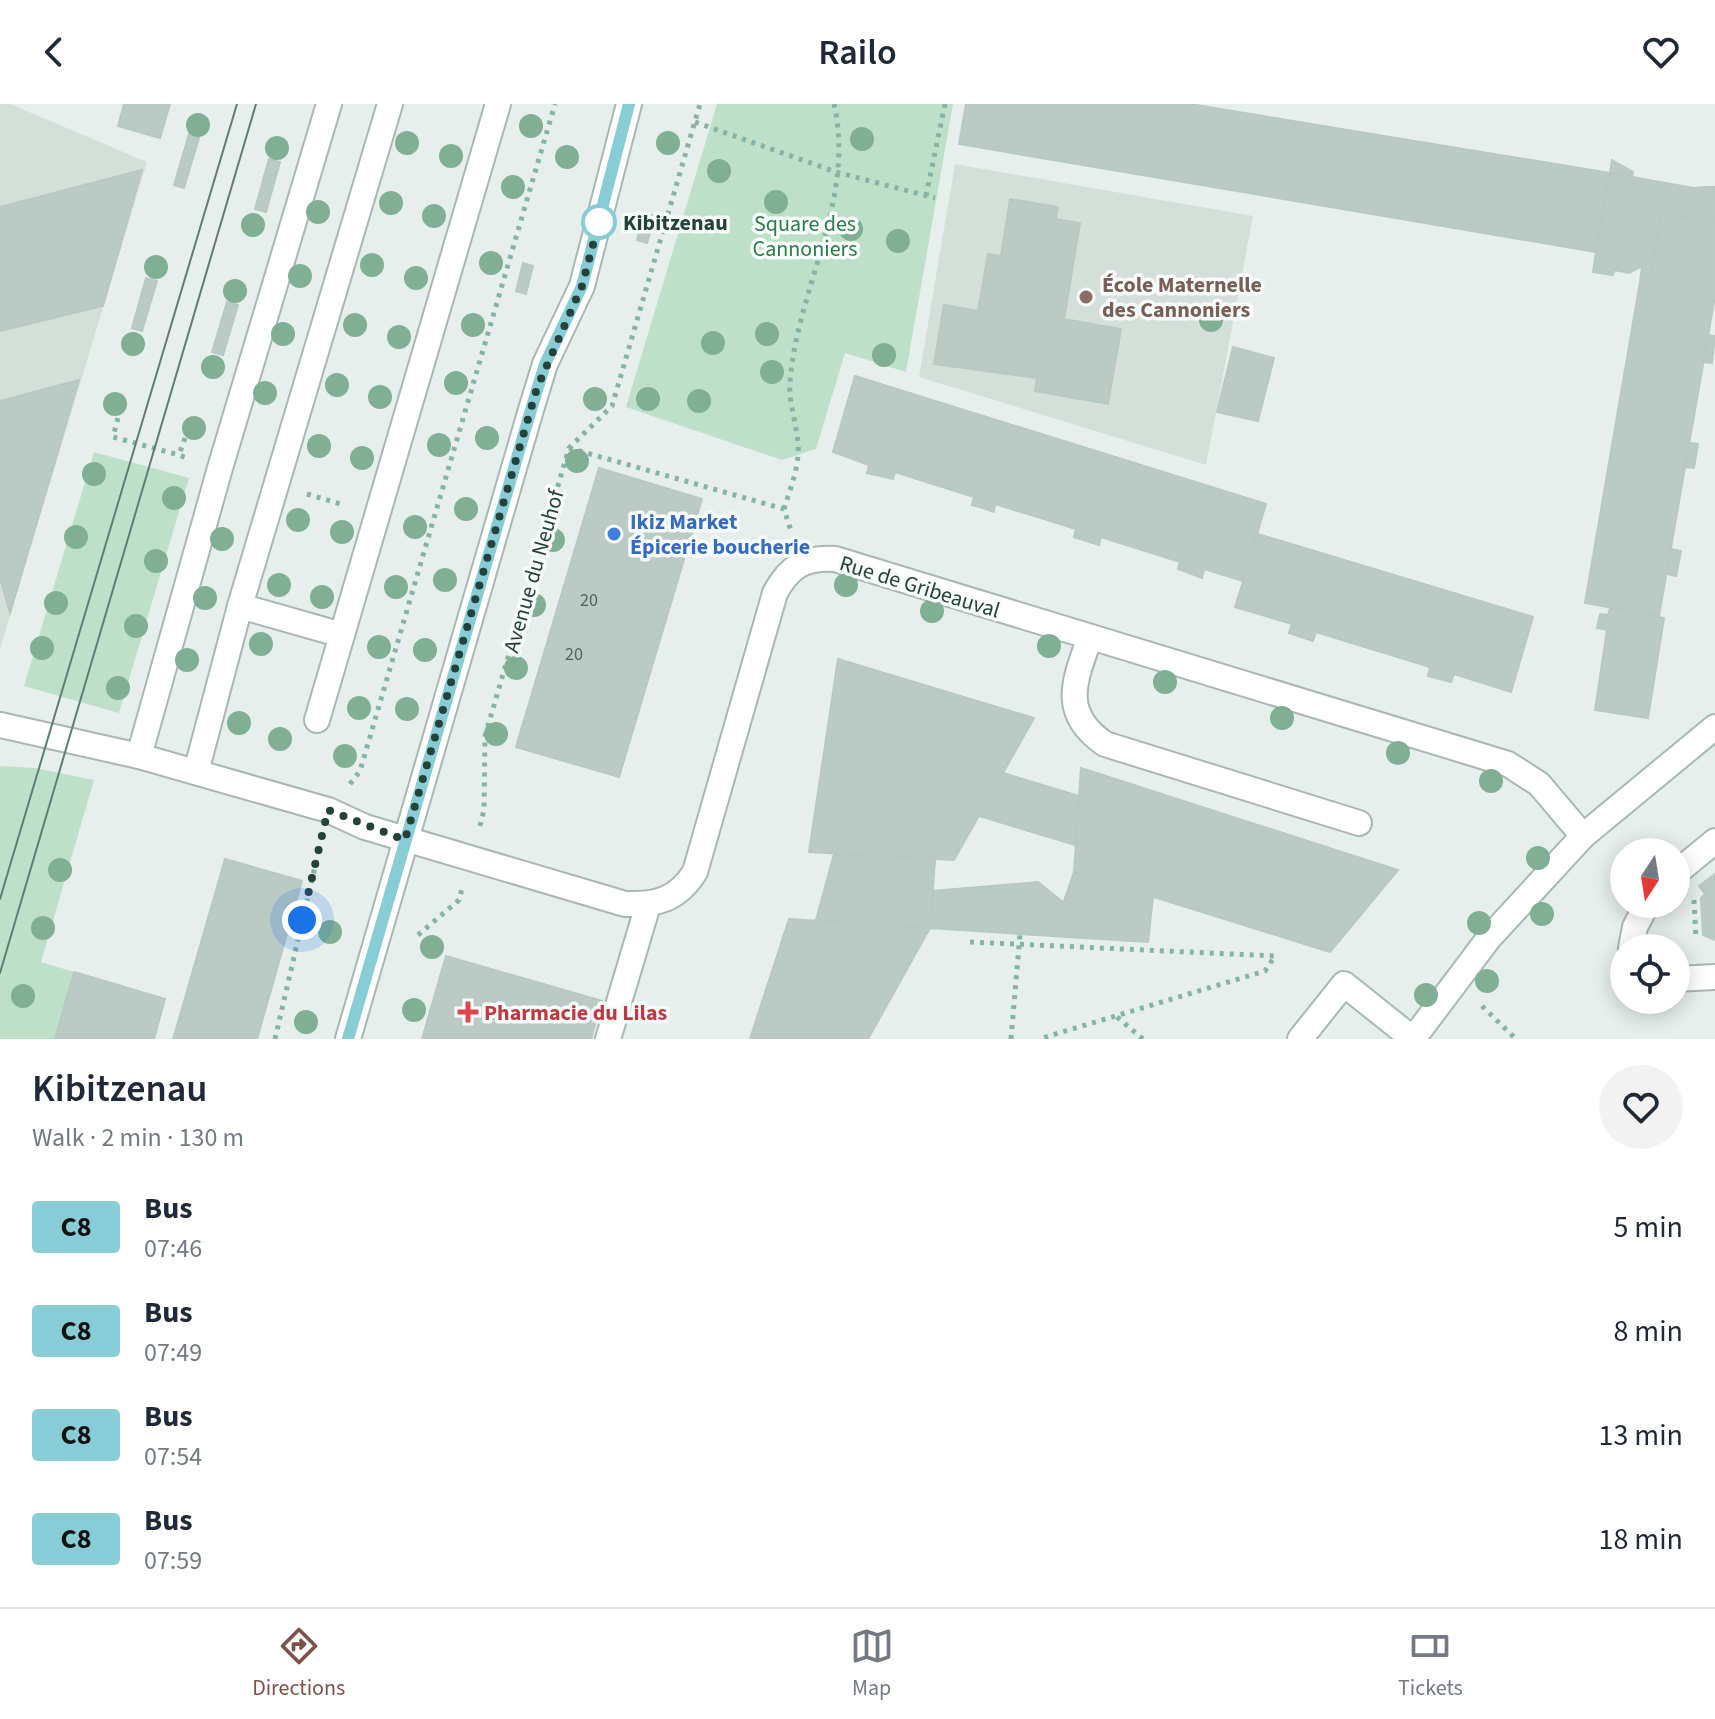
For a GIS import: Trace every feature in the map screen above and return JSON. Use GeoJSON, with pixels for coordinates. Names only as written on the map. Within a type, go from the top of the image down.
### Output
{"type":"FeatureCollection","features":[{"type":"Feature","properties":{"kind":"street"},"geometry":{"type":"LineString","coordinates":[[139,756],[224,453],[329,104]]}},
{"type":"Feature","properties":{"kind":"street"},"geometry":{"type":"LineString","coordinates":[[196,772],[240,606],[390,104]]}},
{"type":"Feature","properties":{"kind":"street"},"geometry":{"type":"LineString","coordinates":[[317,720],[498,104]]}},
{"type":"Feature","properties":{"kind":"street"},"geometry":{"type":"LineString","coordinates":[[348,1039],[537,388],[582,286],[629,104]]}},
{"type":"Feature","properties":{"kind":"street","name":"Rue de Gribeauval"},"geometry":{"type":"LineString","coordinates":[[800,562],[817,558],[835,559],[1508,764],[1539,784],[1583,836]]}},
{"type":"Feature","properties":{"kind":"street"},"geometry":{"type":"LineString","coordinates":[[0,725],[139,756],[328,810],[405,840],[625,904],[648,905],[664,901],[683,890],[695,872],[775,593],[786,574],[800,562]]}},
{"type":"Feature","properties":{"kind":"street"},"geometry":{"type":"LineString","coordinates":[[240,606],[342,635]]}},
{"type":"Feature","properties":{"kind":"street"},"geometry":{"type":"LineString","coordinates":[[1090,637],[1075,678],[1074,707],[1085,730],[1105,744],[1359,823]]}},
{"type":"Feature","properties":{"kind":"street"},"geometry":{"type":"LineString","coordinates":[[1300,1039],[1344,984],[1413,1039],[1456,979],[1583,836],[1715,727]]}},
{"type":"Feature","properties":{"kind":"street"},"geometry":{"type":"LineString","coordinates":[[1690,862],[1715,841]]}},
{"type":"Feature","properties":{"kind":"street"},"geometry":{"type":"LineString","coordinates":[[608,1039],[648,905]]}},
{"type":"Feature","properties":{"kind":"street"},"geometry":{"type":"LineString","coordinates":[[1690,978],[1715,977]]}},
{"type":"Feature","properties":{"kind":"path"},"geometry":{"type":"LineString","coordinates":[[275,1039],[328,810],[360,771],[555,104]]}},
{"type":"Feature","properties":{"kind":"path","name":"Avenue du Neuhof"},"geometry":{"type":"LineString","coordinates":[[415,944],[419,930],[459,900],[484,810],[485,736],[569,448],[612,406],[700,104]]}},
{"type":"Feature","properties":{"kind":"path"},"geometry":{"type":"LineString","coordinates":[[800,562],[784,509],[798,455],[789,384],[800,324],[833,205],[836,172],[834,104]]}},
{"type":"Feature","properties":{"kind":"path"},"geometry":{"type":"LineString","coordinates":[[926,196],[945,104]]}},
{"type":"Feature","properties":{"kind":"path"},"geometry":{"type":"LineString","coordinates":[[695,122],[836,172],[935,198]]}},
{"type":"Feature","properties":{"kind":"path"},"geometry":{"type":"LineString","coordinates":[[118,418],[113,437],[179,455]]}},
{"type":"Feature","properties":{"kind":"path"},"geometry":{"type":"LineString","coordinates":[[569,448],[784,509]]}},
{"type":"Feature","properties":{"kind":"path"},"geometry":{"type":"LineString","coordinates":[[1696,939],[1693,897],[1702,890]]}},
{"type":"Feature","properties":{"kind":"path"},"geometry":{"type":"LineString","coordinates":[[1011,1039],[1020,934]]}},
{"type":"Feature","properties":{"kind":"path"},"geometry":{"type":"LineString","coordinates":[[970,942],[1275,956],[1265,971],[1039,1039]]}},
{"type":"Feature","properties":{"kind":"path"},"geometry":{"type":"LineString","coordinates":[[1456,979],[1516,1039]]}},
{"type":"Feature","properties":{"kind":"path"},"geometry":{"type":"LineString","coordinates":[[1116,1016],[1143,1039]]}},
{"type":"Feature","properties":{"kind":"shaded area"},"geometry":{"type":"Polygon","coordinates":[[[0,104],[10,104],[147,162],[0,649],[0,104]]]}},
{"type":"Feature","properties":{"kind":"shaded area","name":"École Maternelle des Cannoniers"},"geometry":{"type":"Polygon","coordinates":[[[955,164],[1253,216],[1206,465],[919,377],[955,164]]]}},
{"type":"Feature","properties":{"kind":"green space","name":"Square des Cannoniers"},"geometry":{"type":"Polygon","coordinates":[[[717,104],[953,104],[906,372],[845,353],[816,449],[782,460],[626,407],[717,104]]]}},
{"type":"Feature","properties":{"kind":"green space"},"geometry":{"type":"Polygon","coordinates":[[[94,452],[189,478],[119,713],[24,686],[94,452]]]}},
{"type":"Feature","properties":{"kind":"green space"},"geometry":{"type":"Polygon","coordinates":[[[0,766],[35,768],[94,780],[41,962],[74,972],[55,1039],[0,1039],[0,766]]]}},
{"type":"Feature","properties":{"kind":"building"},"geometry":{"type":"Polygon","coordinates":[[[124,104],[170,104],[160,138],[118,126],[124,104]]]}},
{"type":"Feature","properties":{"kind":"building"},"geometry":{"type":"Polygon","coordinates":[[[966,104],[1190,104],[1610,173],[1596,252],[959,144],[966,104]]]}},
{"type":"Feature","properties":{"kind":"building"},"geometry":{"type":"Polygon","coordinates":[[[189,134],[199,138],[184,188],[174,185],[189,134]]]}},
{"type":"Feature","properties":{"kind":"building"},"geometry":{"type":"Polygon","coordinates":[[[269,159],[280,162],[266,212],[255,209],[269,159]]]}},
{"type":"Feature","properties":{"kind":"building"},"geometry":{"type":"Polygon","coordinates":[[[1612,160],[1633,172],[1632,177],[1610,173],[1612,160]]]}},
{"type":"Feature","properties":{"kind":"building"},"geometry":{"type":"Polygon","coordinates":[[[142,170],[103,306],[0,331],[0,207],[142,170]]]}},
{"type":"Feature","properties":{"kind":"building"},"geometry":{"type":"Polygon","coordinates":[[[1610,173],[1694,188],[1694,193],[1715,197],[1715,223],[1661,214],[1649,285],[1640,282],[1643,260],[1596,252],[1610,173]]]}},
{"type":"Feature","properties":{"kind":"building"},"geometry":{"type":"Polygon","coordinates":[[[1715,187],[1715,197],[1694,193],[1694,188],[1715,187]]]}},
{"type":"Feature","properties":{"kind":"building"},"geometry":{"type":"Polygon","coordinates":[[[1010,199],[1058,207],[1056,219],[1080,223],[1064,319],[1121,329],[1108,404],[1035,391],[1037,378],[934,364],[944,305],[978,311],[988,254],[1001,256],[1010,199]]]}},
{"type":"Feature","properties":{"kind":"building"},"geometry":{"type":"Polygon","coordinates":[[[644,213],[655,216],[647,243],[637,240],[644,213]]]}},
{"type":"Feature","properties":{"kind":"building"},"geometry":{"type":"Polygon","coordinates":[[[1661,214],[1715,223],[1715,296],[1659,616],[1585,603],[1640,282],[1649,285],[1661,214]]]}},
{"type":"Feature","properties":{"kind":"building"},"geometry":{"type":"Polygon","coordinates":[[[1596,252],[1643,260],[1642,266],[1629,273],[1614,270],[1613,275],[1593,272],[1596,252]]]}},
{"type":"Feature","properties":{"kind":"building"},"geometry":{"type":"Polygon","coordinates":[[[523,263],[533,266],[526,294],[516,291],[523,263]]]}},
{"type":"Feature","properties":{"kind":"building"},"geometry":{"type":"Polygon","coordinates":[[[146,278],[157,281],[142,331],[132,328],[146,278]]]}},
{"type":"Feature","properties":{"kind":"building"},"geometry":{"type":"Polygon","coordinates":[[[227,302],[238,305],[223,355],[212,352],[227,302]]]}},
{"type":"Feature","properties":{"kind":"building"},"geometry":{"type":"Polygon","coordinates":[[[1707,335],[1715,336],[1712,363],[1703,362],[1707,335]]]}},
{"type":"Feature","properties":{"kind":"building"},"geometry":{"type":"Polygon","coordinates":[[[1233,347],[1274,358],[1258,421],[1217,412],[1233,347]]]}},
{"type":"Feature","properties":{"kind":"building"},"geometry":{"type":"Polygon","coordinates":[[[855,376],[1266,504],[1243,581],[1204,569],[1202,578],[1178,569],[1180,562],[1101,537],[1099,545],[1074,537],[1076,529],[995,504],[994,512],[972,505],[974,497],[895,472],[893,479],[867,473],[869,465],[833,452],[855,376]]]}},
{"type":"Feature","properties":{"kind":"building"},"geometry":{"type":"Polygon","coordinates":[[[79,380],[10,613],[0,578],[0,401],[79,380]]]}},
{"type":"Feature","properties":{"kind":"building"},"geometry":{"type":"Polygon","coordinates":[[[1689,443],[1698,444],[1694,468],[1685,467],[1689,443]]]}},
{"type":"Feature","properties":{"kind":"building"},"geometry":{"type":"Polygon","coordinates":[[[599,468],[702,499],[619,777],[516,747],[599,468]]]}},
{"type":"Feature","properties":{"kind":"building"},"geometry":{"type":"Polygon","coordinates":[[[1258,534],[1533,617],[1511,692],[1454,674],[1451,682],[1428,676],[1430,667],[1316,632],[1313,641],[1289,633],[1292,624],[1235,607],[1258,534]]]}},
{"type":"Feature","properties":{"kind":"building"},"geometry":{"type":"Polygon","coordinates":[[[1671,549],[1681,551],[1676,576],[1667,574],[1671,549]]]}},
{"type":"Feature","properties":{"kind":"building"},"geometry":{"type":"Polygon","coordinates":[[[1610,608],[1664,618],[1648,718],[1595,710],[1607,630],[1597,628],[1600,614],[1608,615],[1610,608]]]}},
{"type":"Feature","properties":{"kind":"building"},"geometry":{"type":"Polygon","coordinates":[[[838,659],[1034,718],[954,860],[809,852],[838,659]]]}},
{"type":"Feature","properties":{"kind":"building"},"geometry":{"type":"Polygon","coordinates":[[[1081,768],[1398,870],[1330,952],[1074,872],[1081,768]]]}},
{"type":"Feature","properties":{"kind":"building"},"geometry":{"type":"Polygon","coordinates":[[[1003,773],[1079,796],[1075,845],[979,816],[1003,773]]]}},
{"type":"Feature","properties":{"kind":"building"},"geometry":{"type":"Polygon","coordinates":[[[834,854],[935,859],[930,928],[816,920],[834,854]]]}},
{"type":"Feature","properties":{"kind":"building"},"geometry":{"type":"Polygon","coordinates":[[[225,859],[302,881],[257,1039],[232,1039],[233,1036],[179,1019],[225,859]]]}},
{"type":"Feature","properties":{"kind":"building"},"geometry":{"type":"Polygon","coordinates":[[[1074,872],[1153,897],[1148,942],[1052,936],[1074,872]]]}},
{"type":"Feature","properties":{"kind":"building"},"geometry":{"type":"Polygon","coordinates":[[[1715,874],[1715,940],[1703,935],[1701,898],[1705,894],[1699,886],[1715,874]]]}},
{"type":"Feature","properties":{"kind":"building"},"geometry":{"type":"Polygon","coordinates":[[[1038,882],[1063,902],[1052,936],[930,928],[933,891],[1038,882]]]}},
{"type":"Feature","properties":{"kind":"building"},"geometry":{"type":"Polygon","coordinates":[[[789,919],[930,928],[868,1039],[750,1039],[789,919]]]}},
{"type":"Feature","properties":{"kind":"building"},"geometry":{"type":"Polygon","coordinates":[[[446,956],[602,1001],[591,1039],[422,1039],[446,956]]]}},
{"type":"Feature","properties":{"kind":"building"},"geometry":{"type":"Polygon","coordinates":[[[74,972],[165,999],[154,1039],[55,1039],[74,972]]]}},
{"type":"Feature","properties":{"kind":"building"},"geometry":{"type":"Polygon","coordinates":[[[179,1019],[233,1036],[232,1039],[173,1039],[179,1019]]]}},
{"type":"Feature","properties":{"kind":"tram line"},"geometry":{"type":"LineString","coordinates":[[0,899],[237,104]]}},
{"type":"Feature","properties":{"kind":"tram line"},"geometry":{"type":"LineString","coordinates":[[0,973],[256,104]]}},
{"type":"Feature","properties":{"kind":"bus line","name":"C8"},"geometry":{"type":"LineString","coordinates":[[348,1039],[545,364],[582,286],[629,104]]}},
{"type":"Feature","properties":{"kind":"place","name":"Kibitzenau"},"geometry":{"type":"Point","coordinates":[599,222]}},
{"type":"Feature","properties":{"kind":"place","name":"École Maternelle des Cannoniers"},"geometry":{"type":"Point","coordinates":[1086,297]}},
{"type":"Feature","properties":{"kind":"place","name":"Ikiz Market Épicerie boucherie"},"geometry":{"type":"Point","coordinates":[614,534]}},
{"type":"Feature","properties":{"kind":"place","name":"Pharmacie du Lilas"},"geometry":{"type":"Point","coordinates":[468,1012]}},
{"type":"Feature","properties":{"kind":"route"},"geometry":{"type":"LineString","coordinates":[[302,920],[328,810],[365,827],[405,840],[537,388],[582,286],[599,222]]}}]}
